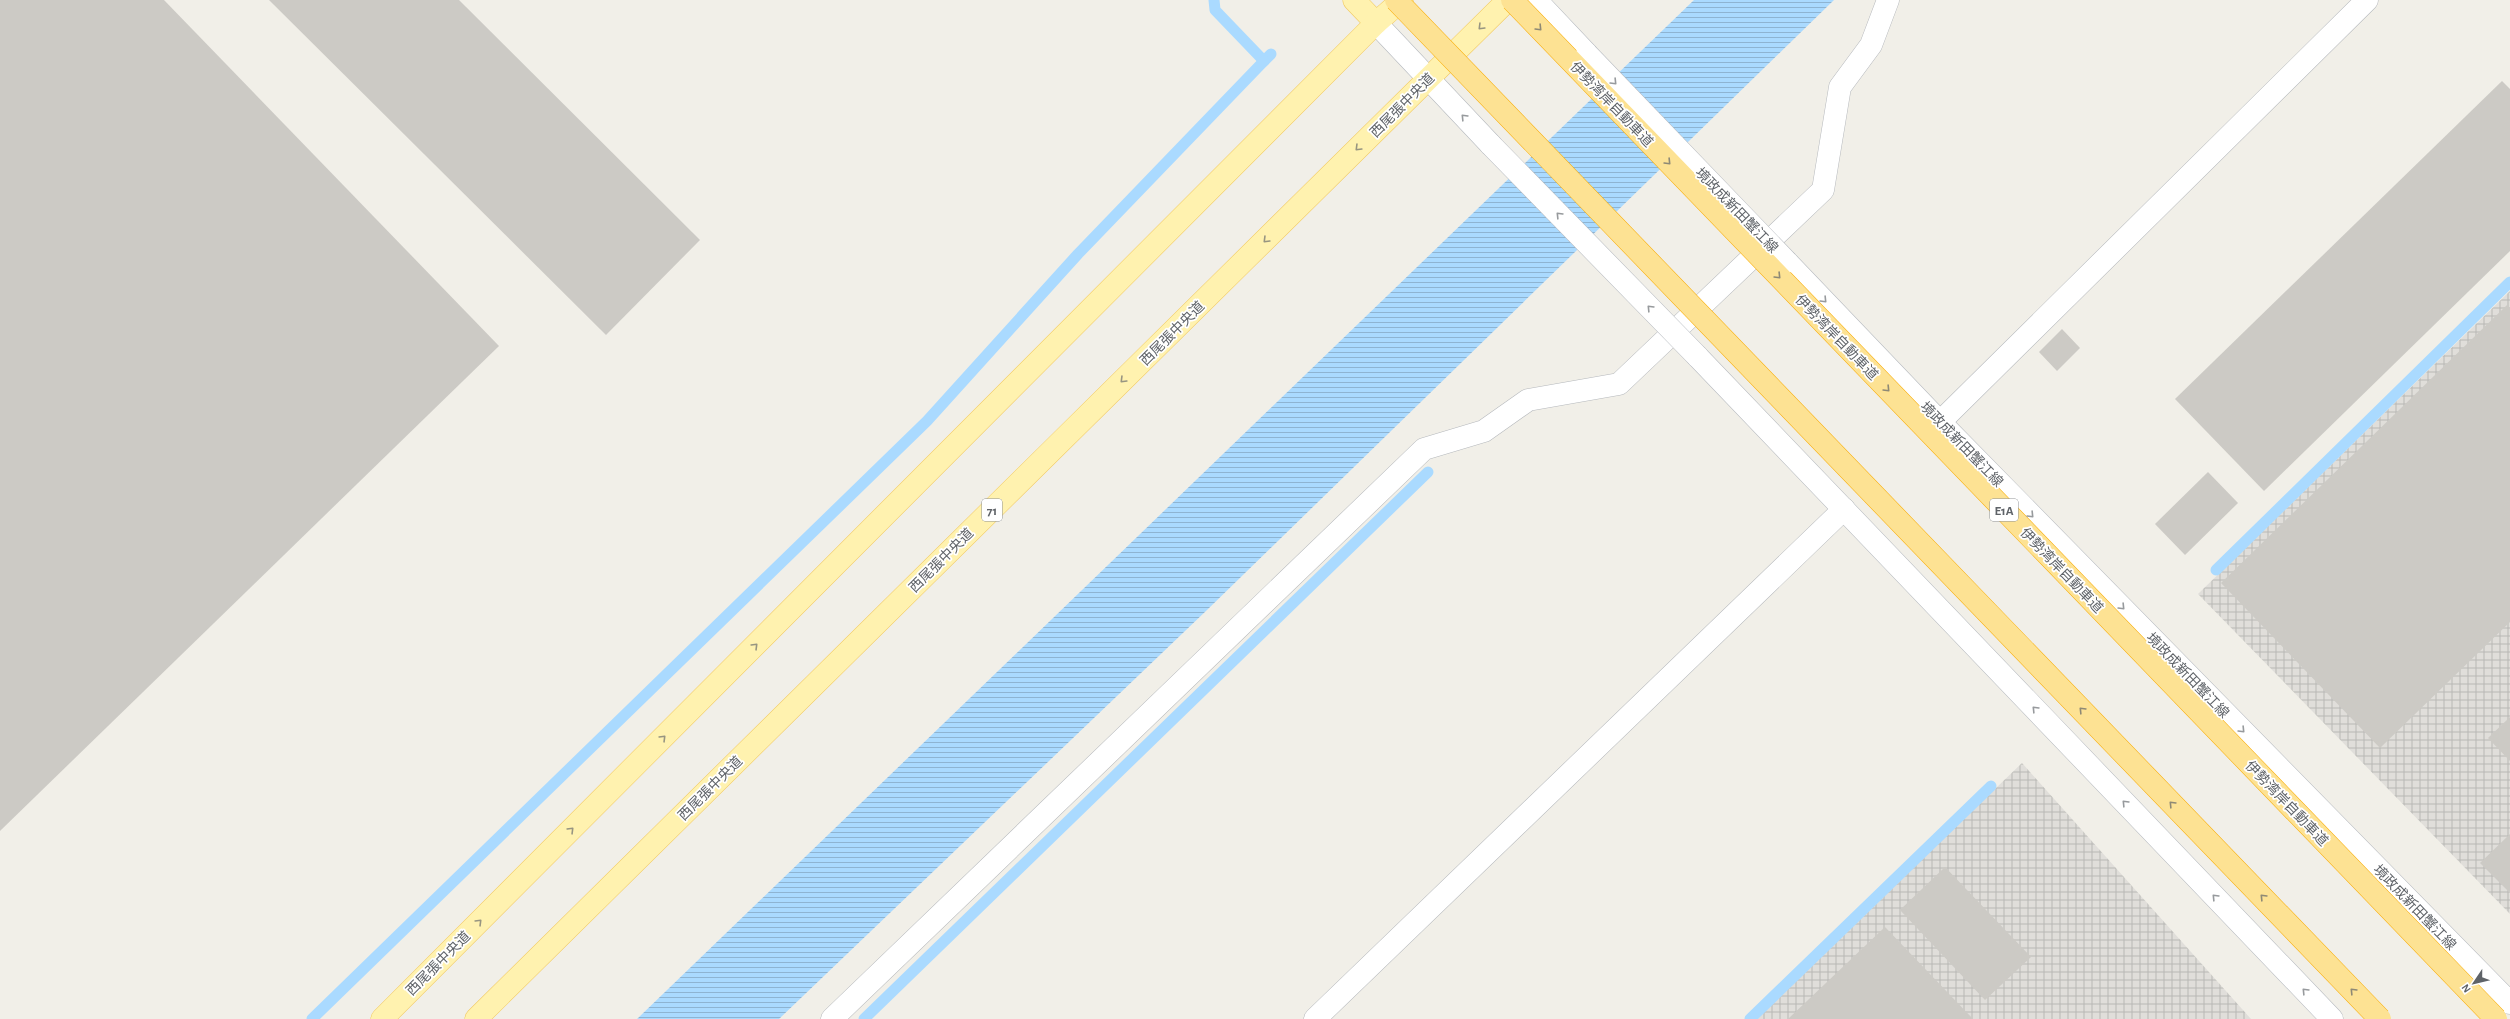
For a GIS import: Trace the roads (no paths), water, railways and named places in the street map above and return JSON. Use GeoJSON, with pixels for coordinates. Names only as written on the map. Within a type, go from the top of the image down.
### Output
{"type":"FeatureCollection","features":[{"type":"Feature","properties":{"kind":"highway"},"geometry":{"type":"LineString","coordinates":[[1396,0],[2380,1019]]}},
{"type":"Feature","properties":{"kind":"highway","name":"伊勢湾岸自動車道"},"geometry":{"type":"LineString","coordinates":[[1512,0],[2496,1019]]}},
{"type":"Feature","properties":{"kind":"main road"},"geometry":{"type":"LineString","coordinates":[[1354,0],[1376,23]]}},
{"type":"Feature","properties":{"kind":"main road","name":"西尾張中央道"},"geometry":{"type":"LineString","coordinates":[[382,1019],[1376,23],[1402,0]]}},
{"type":"Feature","properties":{"kind":"main road","name":"西尾張中央道"},"geometry":{"type":"LineString","coordinates":[[476,1019],[1508,0]]}},
{"type":"Feature","properties":{"kind":"street","name":"境政成新田蟹江線"},"geometry":{"type":"LineString","coordinates":[[1536,0],[1940,422],[2510,1003]]}},
{"type":"Feature","properties":{"kind":"street"},"geometry":{"type":"LineString","coordinates":[[832,1019],[1424,448],[1484,431],[1528,400],[1619,384],[1823,190],[1840,87],[1871,45],[1888,0]]}},
{"type":"Feature","properties":{"kind":"street"},"geometry":{"type":"LineString","coordinates":[[1940,422],[2367,0]]}},
{"type":"Feature","properties":{"kind":"street"},"geometry":{"type":"LineString","coordinates":[[1376,23],[1428,80],[1697,356],[2332,1019]]}},
{"type":"Feature","properties":{"kind":"street"},"geometry":{"type":"LineString","coordinates":[[1315,1019],[1844,509]]}},
{"type":"Feature","properties":{"kind":"water"},"geometry":{"type":"Polygon","coordinates":[[[1694,0],[1834,0],[1207,610],[779,1019],[637,1019],[1694,0]]]}},
{"type":"Feature","properties":{"kind":"waterway"},"geometry":{"type":"LineString","coordinates":[[1214,0],[1215,10],[1264,61],[1271,54]]}},
{"type":"Feature","properties":{"kind":"waterway"},"geometry":{"type":"LineString","coordinates":[[312,1019],[927,421],[1078,254],[1264,61]]}},
{"type":"Feature","properties":{"kind":"waterway"},"geometry":{"type":"LineString","coordinates":[[2216,570],[2510,282]]}},
{"type":"Feature","properties":{"kind":"waterway"},"geometry":{"type":"LineString","coordinates":[[864,1019],[1428,472]]}},
{"type":"Feature","properties":{"kind":"waterway"},"geometry":{"type":"LineString","coordinates":[[1750,1019],[1991,786]]}}]}
